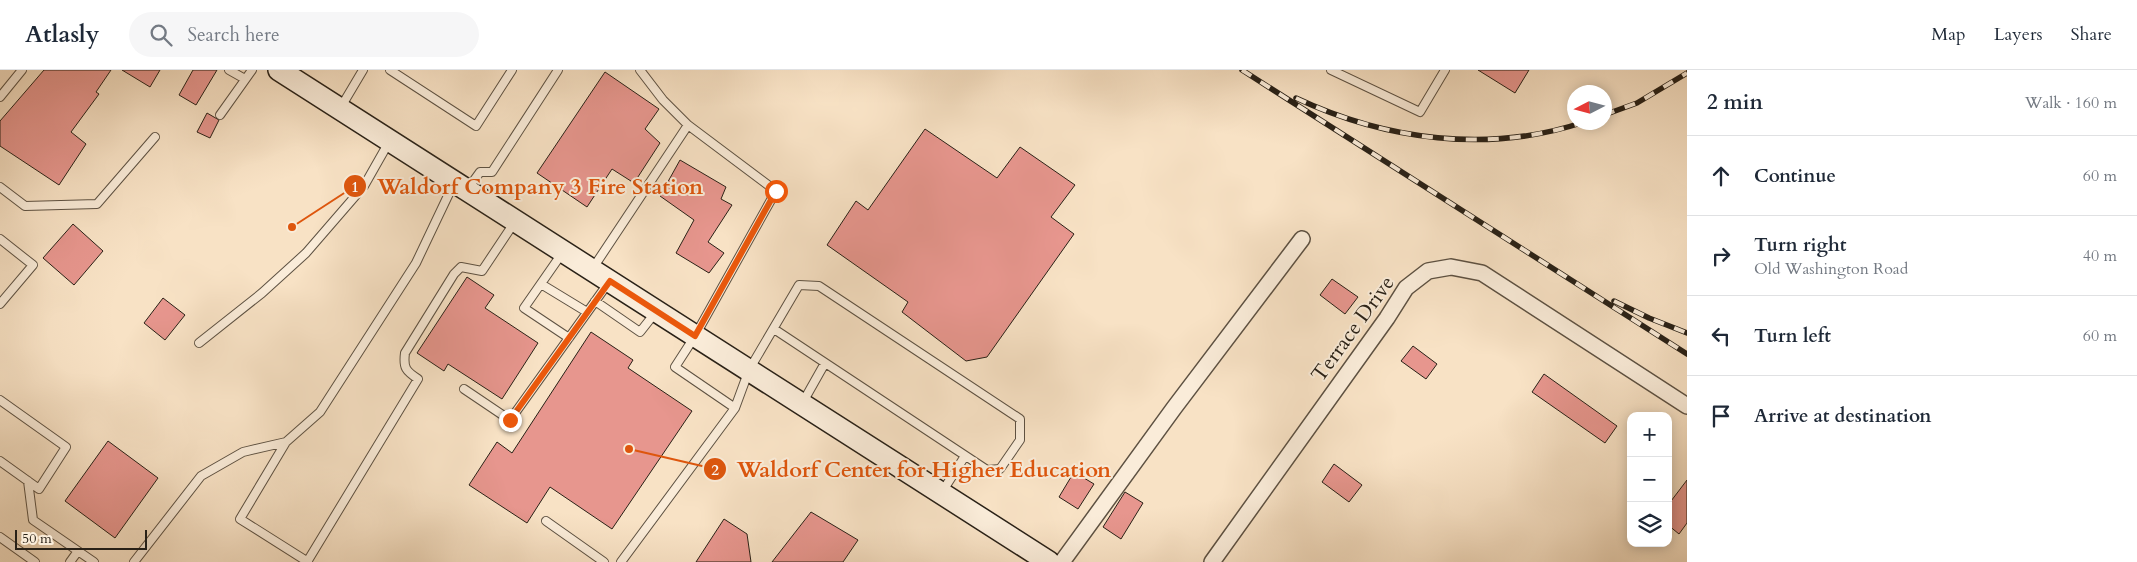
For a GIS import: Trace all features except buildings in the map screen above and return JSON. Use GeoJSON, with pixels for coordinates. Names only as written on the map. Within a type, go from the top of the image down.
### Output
{"type":"FeatureCollection","features":[{"type":"Feature","properties":{"kind":"main road"},"geometry":{"type":"LineString","coordinates":[[279,70],[1049,562]]}},
{"type":"Feature","properties":{"kind":"street"},"geometry":{"type":"LineString","coordinates":[[1062,562],[1174,408],[1302,239]]}},
{"type":"Feature","properties":{"kind":"street","name":"Terrace Drive"},"geometry":{"type":"LineString","coordinates":[[1212,562],[1387,318],[1406,288],[1428,270],[1458,268],[1487,274],[1552,320],[1687,406]]}},
{"type":"Feature","properties":{"kind":"lane"},"geometry":{"type":"LineString","coordinates":[[0,97],[22,70]]}},
{"type":"Feature","properties":{"kind":"lane"},"geometry":{"type":"LineString","coordinates":[[229,70],[245,79]]}},
{"type":"Feature","properties":{"kind":"lane"},"geometry":{"type":"LineString","coordinates":[[220,115],[252,70]]}},
{"type":"Feature","properties":{"kind":"lane"},"geometry":{"type":"LineString","coordinates":[[340,109],[363,70]]}},
{"type":"Feature","properties":{"kind":"lane"},"geometry":{"type":"LineString","coordinates":[[390,70],[476,126],[512,70]]}},
{"type":"Feature","properties":{"kind":"lane"},"geometry":{"type":"LineString","coordinates":[[515,221],[482,272],[461,267],[454,274],[405,353],[404,365],[407,372],[418,379],[308,562],[240,519],[286,442],[320,412],[416,263],[461,186],[480,172],[492,172],[558,70]]}},
{"type":"Feature","properties":{"kind":"lane"},"geometry":{"type":"LineString","coordinates":[[640,70],[663,100],[688,125],[776,191],[695,336],[675,368],[735,408]]}},
{"type":"Feature","properties":{"kind":"lane"},"geometry":{"type":"LineString","coordinates":[[1331,70],[1420,112],[1445,70]]}},
{"type":"Feature","properties":{"kind":"lane"},"geometry":{"type":"LineString","coordinates":[[592,270],[688,125]]}},
{"type":"Feature","properties":{"kind":"lane"},"geometry":{"type":"LineString","coordinates":[[0,187],[25,206],[97,204],[155,137]]}},
{"type":"Feature","properties":{"kind":"lane"},"geometry":{"type":"LineString","coordinates":[[198,343],[262,293],[306,253],[364,186],[390,141]]}},
{"type":"Feature","properties":{"kind":"lane"},"geometry":{"type":"LineString","coordinates":[[0,239],[33,265],[0,304]]}},
{"type":"Feature","properties":{"kind":"lane"},"geometry":{"type":"LineString","coordinates":[[563,252],[524,308],[569,338]]}},
{"type":"Feature","properties":{"kind":"lane"},"geometry":{"type":"LineString","coordinates":[[464,389],[510,420],[610,281]]}},
{"type":"Feature","properties":{"kind":"lane"},"geometry":{"type":"LineString","coordinates":[[541,284],[587,312]]}},
{"type":"Feature","properties":{"kind":"lane"},"geometry":{"type":"LineString","coordinates":[[622,562],[735,408],[749,370],[800,285],[818,286],[1020,419],[1020,440],[1000,469],[987,470],[774,329]]}},
{"type":"Feature","properties":{"kind":"lane"},"geometry":{"type":"LineString","coordinates":[[595,302],[640,332],[656,311]]}},
{"type":"Feature","properties":{"kind":"lane"},"geometry":{"type":"LineString","coordinates":[[802,404],[826,363]]}},
{"type":"Feature","properties":{"kind":"lane"},"geometry":{"type":"LineString","coordinates":[[0,400],[66,447],[39,489],[0,461]]}},
{"type":"Feature","properties":{"kind":"lane"},"geometry":{"type":"LineString","coordinates":[[134,562],[201,476],[243,452],[286,442]]}},
{"type":"Feature","properties":{"kind":"lane"},"geometry":{"type":"LineString","coordinates":[[941,493],[965,456]]}},
{"type":"Feature","properties":{"kind":"lane"},"geometry":{"type":"LineString","coordinates":[[28,481],[33,520],[94,562]]}},
{"type":"Feature","properties":{"kind":"lane"},"geometry":{"type":"LineString","coordinates":[[546,521],[604,562]]}},
{"type":"Feature","properties":{"kind":"lane"},"geometry":{"type":"LineString","coordinates":[[0,538],[35,562]]}},
{"type":"Feature","properties":{"kind":"lane"},"geometry":{"type":"LineString","coordinates":[[70,562],[78,551]]}},
{"type":"Feature","properties":{"kind":"railway"},"geometry":{"type":"LineString","coordinates":[[1242,70],[1687,354]]}},
{"type":"Feature","properties":{"kind":"railway"},"geometry":{"type":"LineString","coordinates":[[1612,112],[1637,103],[1687,73]]}},
{"type":"Feature","properties":{"kind":"railway"},"geometry":{"type":"LineString","coordinates":[[1296,98],[1365,124],[1438,138],[1475,140],[1511,138],[1567,127]]}},
{"type":"Feature","properties":{"kind":"railway"},"geometry":{"type":"LineString","coordinates":[[1614,301],[1649,318],[1687,333]]}},
{"type":"Feature","properties":{"kind":"place","name":"Waldorf Company 3 Fire Station"},"geometry":{"type":"Point","coordinates":[292,227]}},
{"type":"Feature","properties":{"kind":"place","name":"Waldorf Center for Higher Education"},"geometry":{"type":"Point","coordinates":[629,449]}},
{"type":"Feature","properties":{"kind":"route"},"geometry":{"type":"LineString","coordinates":[[510,420],[610,281],[695,336],[776,191]]}}]}
